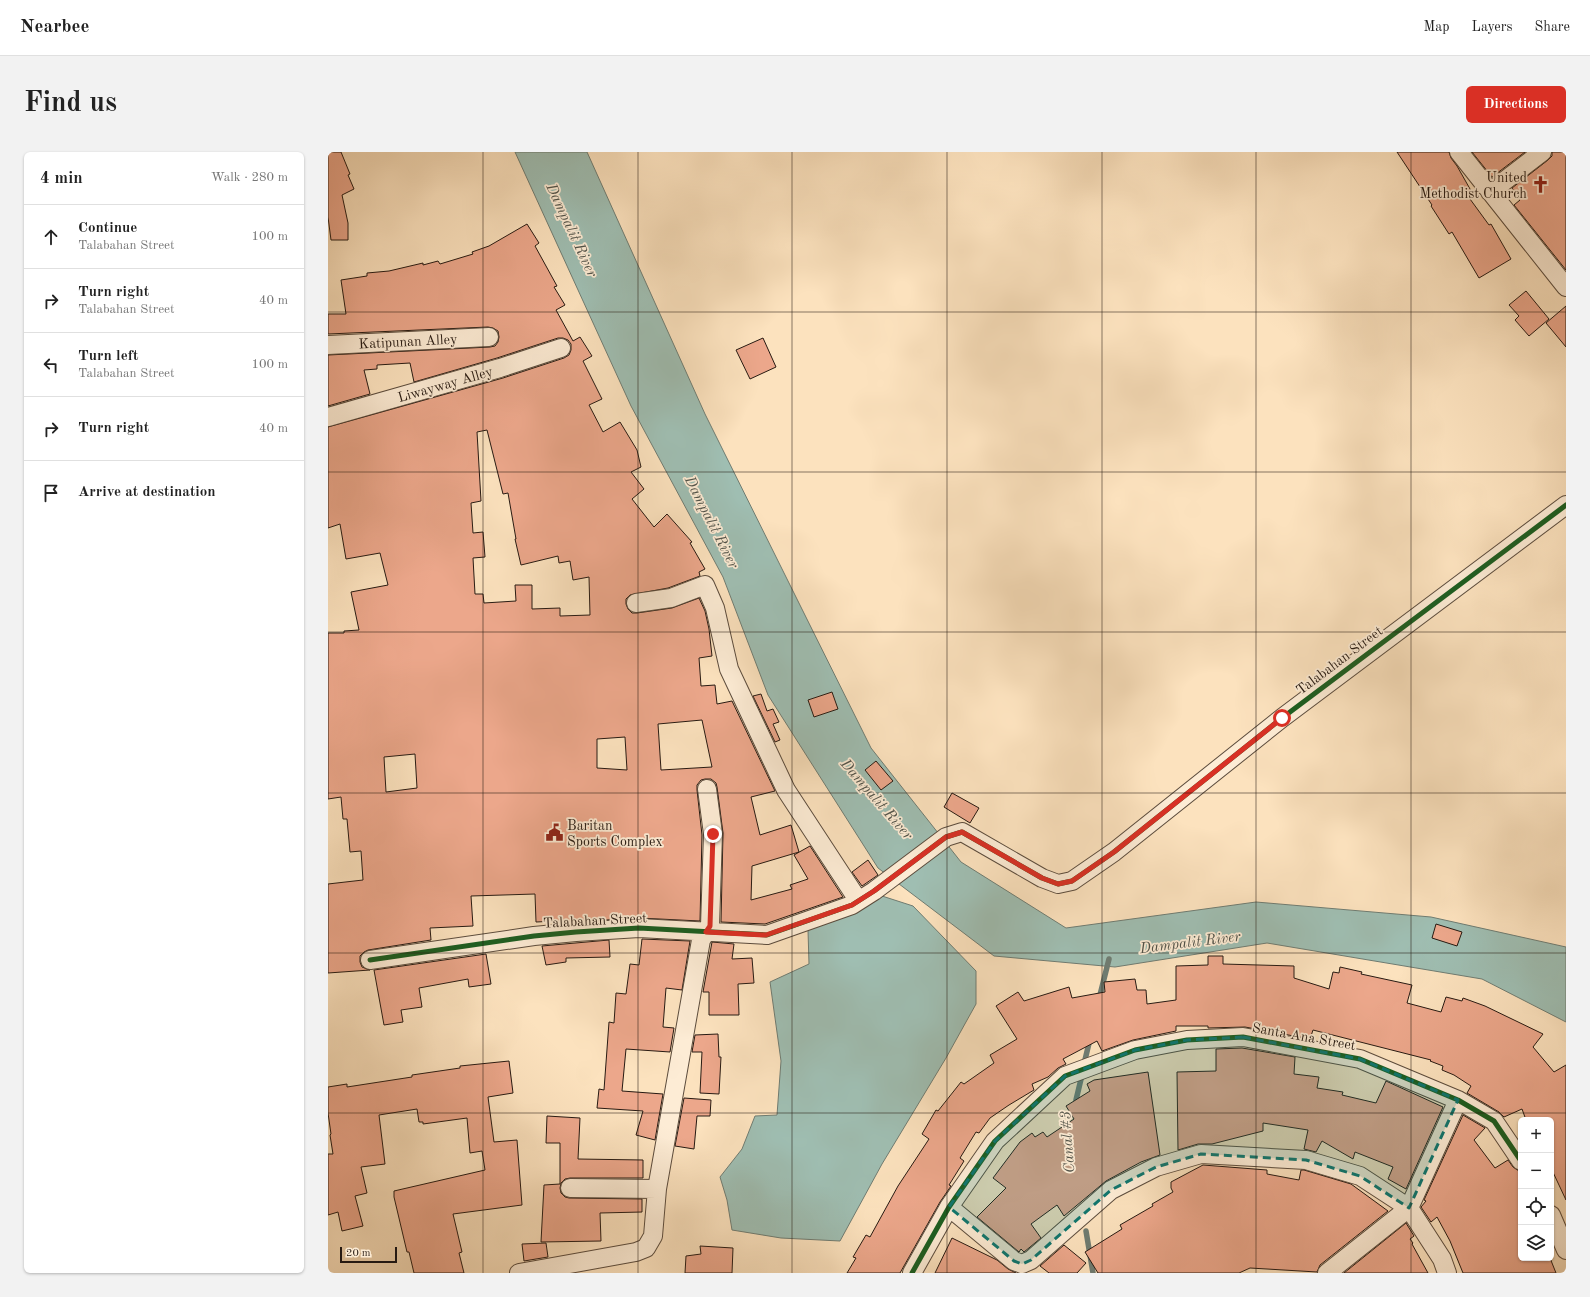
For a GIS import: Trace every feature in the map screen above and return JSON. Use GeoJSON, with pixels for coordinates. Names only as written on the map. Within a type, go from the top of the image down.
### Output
{"type":"FeatureCollection","features":[{"type":"Feature","properties":{"kind":"street"},"geometry":{"type":"LineString","coordinates":[[1459,152],[1566,287]]}},
{"type":"Feature","properties":{"kind":"street"},"geometry":{"type":"LineString","coordinates":[[1490,192],[1542,152]]}},
{"type":"Feature","properties":{"kind":"street","name":"Katipunan Alley"},"geometry":{"type":"LineString","coordinates":[[328,345],[489,336]]}},
{"type":"Feature","properties":{"kind":"street","name":"Liwayway Alley"},"geometry":{"type":"LineString","coordinates":[[328,417],[500,368],[561,348]]}},
{"type":"Feature","properties":{"kind":"street","name":"Talabahan Street"},"geometry":{"type":"LineString","coordinates":[[370,960],[534,936],[576,932],[640,928],[766,935],[852,905],[946,837],[962,832],[1042,878],[1058,884],[1072,881],[1114,852],[1282,718],[1566,505]]}},
{"type":"Feature","properties":{"kind":"street"},"geometry":{"type":"LineString","coordinates":[[636,603],[671,598],[705,585],[715,608],[729,669],[786,790],[858,900]]}},
{"type":"Feature","properties":{"kind":"street"},"geometry":{"type":"LineString","coordinates":[[519,1273],[568,1269],[636,1252],[646,1248],[653,1236],[657,1189],[701,940],[710,926],[713,834],[707,789]]}},
{"type":"Feature","properties":{"kind":"street","name":"Santa Ana Street"},"geometry":{"type":"LineString","coordinates":[[912,1273],[949,1207],[995,1141],[1065,1076],[1135,1050],[1187,1040],[1243,1037],[1360,1059],[1458,1100],[1494,1121],[1518,1157]]}},
{"type":"Feature","properties":{"kind":"street"},"geometry":{"type":"LineString","coordinates":[[1327,1273],[1409,1208],[1458,1100]]}},
{"type":"Feature","properties":{"kind":"street"},"geometry":{"type":"LineString","coordinates":[[949,1207],[1014,1261],[1020,1268],[1112,1190],[1156,1167],[1201,1154],[1306,1160],[1360,1176],[1409,1208],[1442,1259],[1447,1273]]}},
{"type":"Feature","properties":{"kind":"street"},"geometry":{"type":"LineString","coordinates":[[570,1188],[657,1189]]}},
{"type":"Feature","properties":{"kind":"street"},"geometry":{"type":"LineString","coordinates":[[1554,1222],[1566,1250]]}},
{"type":"Feature","properties":{"kind":"highlighted area"},"geometry":{"type":"Polygon","coordinates":[[[1243,1037],[1360,1059],[1458,1100],[1409,1208],[1360,1176],[1306,1160],[1201,1154],[1156,1167],[1111,1190],[1031,1260],[1022,1264],[1014,1261],[949,1207],[995,1141],[1065,1076],[1135,1050],[1187,1040],[1243,1037]]]}},
{"type":"Feature","properties":{"kind":"water","name":"Dampalit River"},"geometry":{"type":"Polygon","coordinates":[[[515,152],[587,152],[705,414],[871,748],[961,862],[1066,928],[1256,902],[1431,917],[1566,947],[1566,1022],[1482,979],[1267,943],[1115,967],[994,956],[878,868],[768,695],[723,577],[631,406],[515,152]]]}},
{"type":"Feature","properties":{"kind":"water"},"geometry":{"type":"Polygon","coordinates":[[[882,896],[913,906],[976,971],[976,1004],[946,1058],[882,1164],[840,1241],[781,1238],[732,1230],[727,1200],[720,1177],[742,1149],[755,1116],[777,1115],[781,1061],[770,982],[809,964],[808,930],[882,896]]]}},
{"type":"Feature","properties":{"kind":"building"},"geometry":{"type":"Polygon","coordinates":[[[328,152],[341,152],[354,189],[342,195],[348,223],[348,240],[331,240],[328,217],[328,152]]]}},
{"type":"Feature","properties":{"kind":"building"},"geometry":{"type":"Polygon","coordinates":[[[1397,152],[1449,152],[1451,158],[1474,196],[1470,199],[1489,225],[1491,224],[1511,259],[1479,278],[1452,232],[1449,234],[1397,152]]]}},
{"type":"Feature","properties":{"kind":"building"},"geometry":{"type":"Polygon","coordinates":[[[1472,152],[1525,152],[1492,177],[1472,152]]]}},
{"type":"Feature","properties":{"kind":"building"},"geometry":{"type":"Polygon","coordinates":[[[1552,152],[1566,152],[1566,270],[1514,205],[1520,200],[1512,188],[1548,160],[1552,156],[1552,152]]]}},
{"type":"Feature","properties":{"kind":"building"},"geometry":{"type":"Polygon","coordinates":[[[527,224],[539,243],[535,246],[557,286],[554,287],[565,305],[556,310],[573,341],[580,337],[592,356],[583,361],[602,399],[589,405],[603,432],[620,422],[637,450],[641,467],[631,472],[644,489],[632,499],[654,527],[667,514],[692,542],[690,543],[705,569],[699,572],[700,576],[668,588],[630,595],[626,599],[626,604],[632,613],[637,613],[672,608],[699,598],[705,611],[712,656],[699,658],[701,686],[715,685],[717,704],[732,701],[775,791],[751,797],[760,835],[791,825],[799,852],[752,866],[751,900],[792,889],[790,885],[808,879],[794,855],[810,846],[843,897],[765,924],[721,922],[723,833],[716,783],[711,779],[705,779],[701,780],[697,785],[702,835],[700,921],[639,918],[557,923],[557,921],[536,922],[535,894],[471,896],[473,926],[430,928],[431,940],[368,950],[364,952],[360,956],[360,962],[362,967],[370,970],[328,973],[328,884],[363,880],[361,851],[350,852],[347,819],[343,819],[341,797],[328,799],[328,633],[344,633],[344,631],[359,630],[351,592],[388,585],[380,553],[346,559],[340,524],[328,528],[328,427],[503,378],[564,358],[569,355],[571,344],[568,340],[558,338],[497,358],[414,382],[410,363],[377,365],[377,369],[364,370],[370,394],[328,406],[328,355],[490,347],[495,346],[499,337],[498,331],[488,327],[328,334],[328,314],[346,314],[341,280],[367,276],[367,273],[389,271],[423,263],[423,265],[438,261],[440,264],[473,254],[472,252],[489,246],[527,224]],[[487,430],[477,432],[481,501],[471,503],[473,533],[483,532],[485,557],[473,558],[475,594],[483,594],[484,603],[516,601],[515,585],[532,585],[532,609],[560,608],[560,616],[590,615],[589,577],[573,580],[570,561],[559,563],[558,556],[521,565],[515,539],[508,493],[503,494],[487,430]],[[702,720],[658,724],[661,770],[712,767],[702,720]],[[625,737],[597,739],[597,768],[627,770],[625,737]],[[415,754],[384,757],[386,792],[417,788],[415,754]]]}},
{"type":"Feature","properties":{"kind":"building"},"geometry":{"type":"Polygon","coordinates":[[[1526,291],[1549,319],[1529,336],[1515,320],[1519,316],[1509,305],[1526,291]]]}},
{"type":"Feature","properties":{"kind":"building"},"geometry":{"type":"Polygon","coordinates":[[[1566,306],[1566,347],[1546,323],[1566,306]]]}},
{"type":"Feature","properties":{"kind":"building"},"geometry":{"type":"Polygon","coordinates":[[[763,338],[776,367],[750,379],[736,350],[763,338]]]}},
{"type":"Feature","properties":{"kind":"building"},"geometry":{"type":"Polygon","coordinates":[[[832,692],[838,709],[814,717],[808,700],[832,692]]]}},
{"type":"Feature","properties":{"kind":"building"},"geometry":{"type":"Polygon","coordinates":[[[761,694],[767,711],[773,709],[779,722],[773,724],[780,740],[775,742],[753,696],[761,694]]]}},
{"type":"Feature","properties":{"kind":"building"},"geometry":{"type":"Polygon","coordinates":[[[876,761],[893,781],[881,790],[865,770],[876,761]]]}},
{"type":"Feature","properties":{"kind":"building"},"geometry":{"type":"Polygon","coordinates":[[[952,793],[979,808],[970,823],[944,807],[952,793]]]}},
{"type":"Feature","properties":{"kind":"building"},"geometry":{"type":"Polygon","coordinates":[[[868,860],[878,875],[862,886],[852,872],[868,860]]]}},
{"type":"Feature","properties":{"kind":"building"},"geometry":{"type":"Polygon","coordinates":[[[1436,924],[1462,932],[1457,946],[1432,938],[1436,924]]]}},
{"type":"Feature","properties":{"kind":"building"},"geometry":{"type":"Polygon","coordinates":[[[642,939],[690,941],[682,990],[666,988],[663,1027],[674,1028],[670,1052],[626,1049],[622,1091],[663,1094],[655,1140],[636,1135],[643,1111],[597,1108],[599,1089],[604,1090],[609,1022],[614,1023],[616,993],[626,994],[630,964],[639,965],[642,939]]]}},
{"type":"Feature","properties":{"kind":"building"},"geometry":{"type":"Polygon","coordinates":[[[609,940],[610,957],[566,958],[566,962],[546,965],[542,946],[609,940]]]}},
{"type":"Feature","properties":{"kind":"building"},"geometry":{"type":"Polygon","coordinates":[[[712,942],[734,944],[732,959],[752,958],[754,983],[738,984],[739,1015],[709,1015],[709,992],[703,992],[712,942]]]}},
{"type":"Feature","properties":{"kind":"building"},"geometry":{"type":"Polygon","coordinates":[[[486,954],[491,984],[469,987],[468,979],[419,988],[422,1007],[401,1010],[403,1022],[384,1025],[374,970],[486,954]]]}},
{"type":"Feature","properties":{"kind":"building"},"geometry":{"type":"Polygon","coordinates":[[[1208,956],[1223,956],[1223,964],[1294,966],[1294,978],[1329,989],[1333,972],[1339,973],[1340,967],[1362,972],[1361,974],[1412,985],[1407,1003],[1441,1012],[1446,997],[1462,1001],[1463,998],[1485,1006],[1543,1034],[1533,1047],[1554,1072],[1566,1065],[1566,1200],[1554,1174],[1554,1117],[1525,1117],[1522,1109],[1504,1117],[1499,1112],[1467,1093],[1471,1086],[1454,1075],[1442,1070],[1443,1066],[1430,1061],[1431,1060],[1313,1030],[1310,1039],[1245,1027],[1208,1028],[1208,1026],[1176,1026],[1176,1031],[1133,1040],[1102,1051],[1097,1041],[1063,1059],[1066,1064],[1058,1068],[1048,1077],[1032,1084],[1034,1090],[990,1118],[979,1133],[976,1132],[960,1158],[964,1161],[949,1185],[951,1186],[940,1202],[900,1273],[847,1273],[856,1258],[853,1257],[866,1235],[870,1237],[898,1186],[929,1139],[922,1134],[936,1110],[938,1111],[961,1082],[964,1084],[994,1063],[990,1055],[1017,1039],[996,1006],[1018,992],[1024,1001],[1069,987],[1072,998],[1105,992],[1104,982],[1135,979],[1137,990],[1146,990],[1147,1004],[1176,1000],[1176,966],[1208,965],[1208,956]]]}},
{"type":"Feature","properties":{"kind":"building"},"geometry":{"type":"Polygon","coordinates":[[[718,1034],[719,1057],[721,1057],[719,1094],[700,1093],[702,1052],[692,1052],[695,1035],[718,1034]]]}},
{"type":"Feature","properties":{"kind":"building"},"geometry":{"type":"Polygon","coordinates":[[[1242,1048],[1295,1057],[1294,1074],[1319,1077],[1317,1088],[1343,1092],[1342,1095],[1376,1103],[1386,1081],[1443,1107],[1406,1189],[1388,1179],[1393,1167],[1355,1152],[1353,1159],[1322,1141],[1316,1152],[1304,1149],[1308,1130],[1263,1123],[1263,1131],[1212,1144],[1198,1144],[1178,1150],[1177,1072],[1216,1071],[1216,1049],[1242,1048]]]}},
{"type":"Feature","properties":{"kind":"building"},"geometry":{"type":"Polygon","coordinates":[[[509,1061],[513,1093],[488,1097],[494,1142],[517,1140],[522,1205],[453,1214],[462,1252],[459,1253],[464,1273],[414,1273],[409,1252],[407,1252],[394,1197],[394,1191],[485,1170],[482,1151],[470,1153],[467,1118],[423,1124],[423,1122],[419,1122],[417,1109],[379,1115],[385,1164],[361,1167],[367,1193],[355,1196],[363,1226],[342,1231],[338,1212],[328,1215],[328,1154],[333,1154],[328,1113],[328,1087],[347,1084],[347,1087],[412,1077],[412,1075],[460,1068],[460,1066],[509,1061]]]}},
{"type":"Feature","properties":{"kind":"building"},"geometry":{"type":"Polygon","coordinates":[[[1148,1072],[1160,1155],[1141,1162],[1106,1181],[1064,1216],[1057,1205],[1031,1224],[1041,1238],[1024,1252],[1021,1249],[1019,1252],[977,1217],[1006,1188],[993,1178],[1020,1142],[1032,1133],[1035,1137],[1043,1132],[1047,1137],[1074,1119],[1066,1106],[1090,1091],[1087,1084],[1094,1080],[1148,1072]]]}},
{"type":"Feature","properties":{"kind":"building"},"geometry":{"type":"Polygon","coordinates":[[[684,1098],[711,1100],[710,1116],[697,1116],[694,1149],[675,1146],[684,1098]]]}},
{"type":"Feature","properties":{"kind":"building"},"geometry":{"type":"Polygon","coordinates":[[[1463,1115],[1485,1128],[1474,1140],[1495,1168],[1508,1160],[1513,1167],[1518,1170],[1518,1261],[1551,1261],[1556,1273],[1463,1273],[1450,1241],[1437,1217],[1431,1222],[1421,1207],[1426,1201],[1424,1200],[1463,1115]]]}},
{"type":"Feature","properties":{"kind":"building"},"geometry":{"type":"Polygon","coordinates":[[[547,1116],[580,1118],[578,1159],[643,1160],[643,1178],[570,1178],[565,1179],[561,1183],[561,1193],[565,1197],[569,1198],[642,1199],[642,1212],[600,1213],[601,1241],[541,1242],[544,1185],[560,1184],[560,1143],[546,1143],[547,1116]]]}},
{"type":"Feature","properties":{"kind":"building"},"geometry":{"type":"Polygon","coordinates":[[[1203,1165],[1267,1170],[1267,1174],[1299,1180],[1301,1170],[1304,1170],[1351,1184],[1388,1211],[1320,1265],[1317,1272],[1250,1268],[1239,1273],[1098,1273],[1085,1252],[1122,1229],[1120,1225],[1153,1206],[1152,1204],[1173,1192],[1171,1182],[1203,1165]]]}},
{"type":"Feature","properties":{"kind":"building"},"geometry":{"type":"Polygon","coordinates":[[[1406,1223],[1414,1236],[1410,1239],[1413,1243],[1412,1244],[1428,1273],[1344,1273],[1406,1223]]]}},
{"type":"Feature","properties":{"kind":"building"},"geometry":{"type":"Polygon","coordinates":[[[952,1238],[997,1260],[1008,1269],[1016,1273],[935,1273],[952,1238]]]}},
{"type":"Feature","properties":{"kind":"building"},"geometry":{"type":"Polygon","coordinates":[[[546,1243],[548,1257],[524,1261],[522,1244],[546,1243]]]}},
{"type":"Feature","properties":{"kind":"building"},"geometry":{"type":"Polygon","coordinates":[[[1064,1245],[1086,1263],[1077,1273],[1049,1273],[1040,1266],[1064,1245]]]}},
{"type":"Feature","properties":{"kind":"building"},"geometry":{"type":"Polygon","coordinates":[[[700,1246],[733,1248],[732,1273],[685,1273],[686,1256],[701,1254],[700,1246]]]}},
{"type":"Feature","properties":{"kind":"waterway","name":"Canal #3"},"geometry":{"type":"LineString","coordinates":[[1099,999],[1109,959]]}},
{"type":"Feature","properties":{"kind":"waterway","name":"Canal #3"},"geometry":{"type":"LineString","coordinates":[[1084,1064],[1090,1039]]}},
{"type":"Feature","properties":{"kind":"waterway","name":"Canal #3"},"geometry":{"type":"LineString","coordinates":[[1076,1106],[1082,1075]]}},
{"type":"Feature","properties":{"kind":"waterway","name":"Canal #3"},"geometry":{"type":"LineString","coordinates":[[1086,1231],[1093,1273]]}},
{"type":"Feature","properties":{"kind":"cycle path"},"geometry":{"type":"LineString","coordinates":[[370,960],[534,936],[639,928],[767,935],[852,905],[874,891],[946,837],[962,832],[1042,878],[1058,884],[1072,881],[1114,852],[1282,718],[1566,505]]}},
{"type":"Feature","properties":{"kind":"cycle path"},"geometry":{"type":"LineString","coordinates":[[912,1273],[949,1207],[995,1141],[1065,1076],[1135,1050],[1187,1040],[1243,1037],[1360,1059],[1458,1100],[1494,1121],[1518,1157]]}},
{"type":"Feature","properties":{"kind":"place","name":"United Methodist Church"},"geometry":{"type":"Point","coordinates":[1540,185]}},
{"type":"Feature","properties":{"kind":"place","name":"Baritan Sports Complex"},"geometry":{"type":"Point","coordinates":[554,833]}},
{"type":"Feature","properties":{"kind":"route"},"geometry":{"type":"LineString","coordinates":[[713,834],[710,926],[706,932],[766,935],[852,905],[874,891],[888,879],[946,837],[962,832],[1042,878],[1058,884],[1072,881],[1114,852],[1282,718]]}}]}
